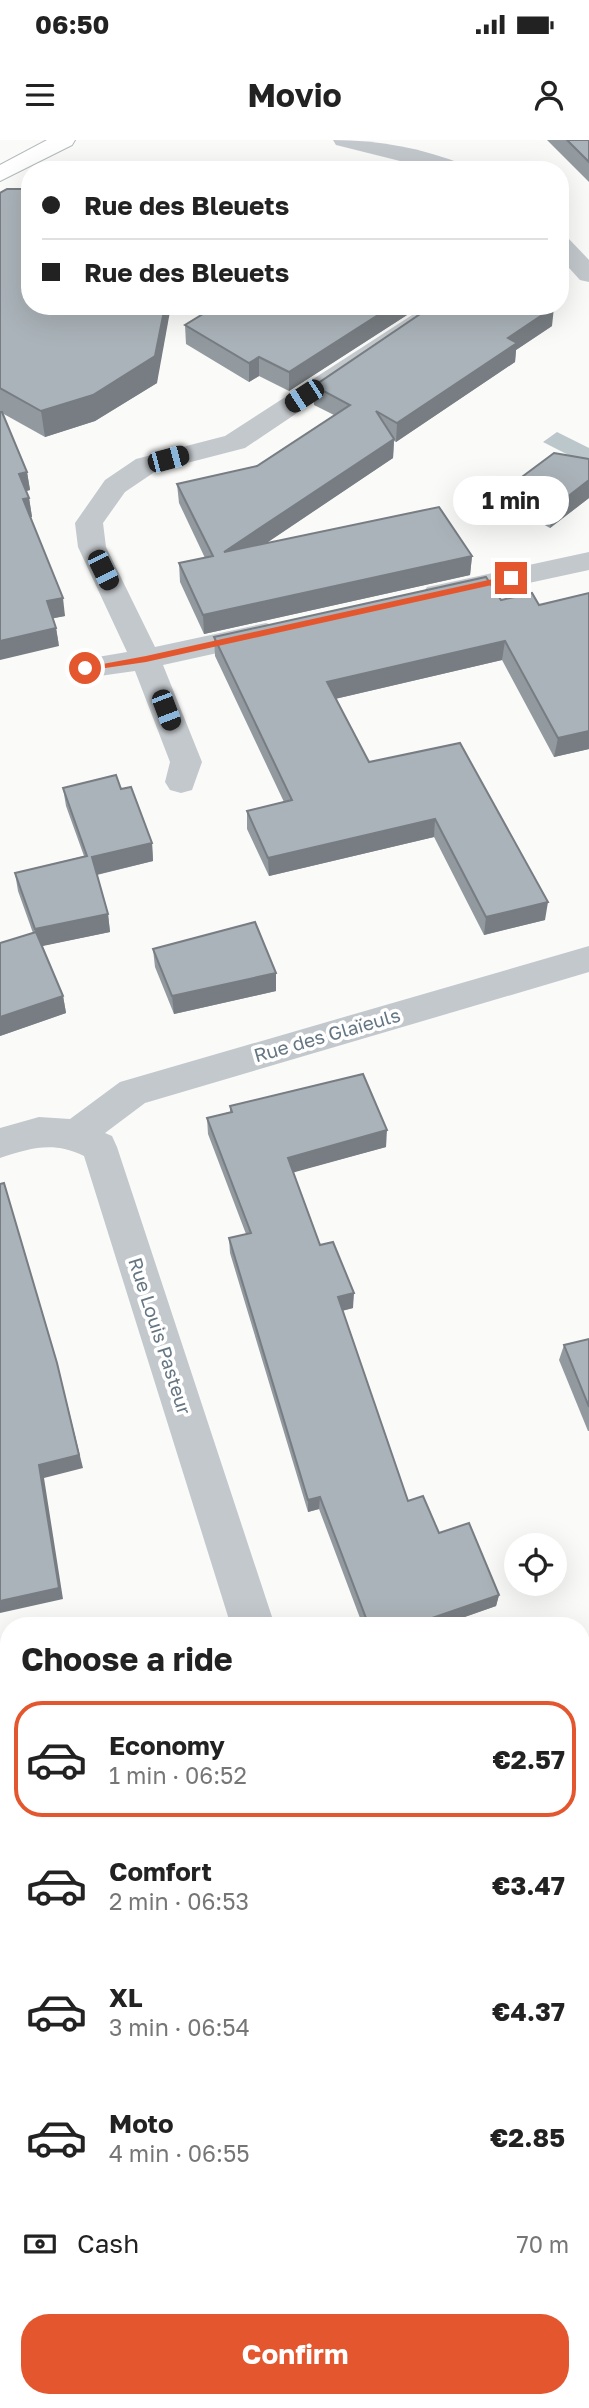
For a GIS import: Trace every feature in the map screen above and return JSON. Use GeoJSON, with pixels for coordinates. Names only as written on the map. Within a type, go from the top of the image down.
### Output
{"type":"FeatureCollection","features":[{"type":"Feature","properties":{"kind":"main road"},"geometry":{"type":"LineString","coordinates":[[24,161],[64,140]]}},
{"type":"Feature","properties":{"kind":"main road"},"geometry":{"type":"LineString","coordinates":[[0,174],[21,163]]}},
{"type":"Feature","properties":{"kind":"street"},"geometry":{"type":"LineString","coordinates":[[346,140],[434,161]]}},
{"type":"Feature","properties":{"kind":"street"},"geometry":{"type":"LineString","coordinates":[[569,255],[589,275]]}},
{"type":"Feature","properties":{"kind":"street"},"geometry":{"type":"LineString","coordinates":[[181,782],[186,762],[146,659],[92,547],[89,523],[115,486],[146,465],[235,442],[430,315]]}},
{"type":"Feature","properties":{"kind":"street"},"geometry":{"type":"LineString","coordinates":[[414,599],[589,561]]}},
{"type":"Feature","properties":{"kind":"street"},"geometry":{"type":"LineString","coordinates":[[85,668],[146,659],[294,626]]}},
{"type":"Feature","properties":{"kind":"street","name":"Rue des Glaïeuls"},"geometry":{"type":"LineString","coordinates":[[76,1135],[133,1092],[589,959]]}},
{"type":"Feature","properties":{"kind":"street","name":"Rue Louis Pasteur"},"geometry":{"type":"LineString","coordinates":[[0,1143],[46,1128],[76,1135],[99,1147],[250,1617]]}},
{"type":"Feature","properties":{"kind":"shaded area"},"geometry":{"type":"Polygon","coordinates":[[[557,432],[589,448],[589,462],[586,464],[543,442],[557,432]]]}},
{"type":"Feature","properties":{"kind":"building"},"geometry":{"type":"Polygon","coordinates":[[[567,140],[589,140],[589,162],[567,140]]]}},
{"type":"Feature","properties":{"kind":"building"},"geometry":{"type":"Polygon","coordinates":[[[7,189],[21,189],[21,315],[163,315],[155,356],[93,395],[41,411],[0,388],[0,193],[7,189]]]}},
{"type":"Feature","properties":{"kind":"building"},"geometry":{"type":"Polygon","coordinates":[[[201,315],[378,315],[289,372],[259,357],[249,363],[185,325],[201,315]]]}},
{"type":"Feature","properties":{"kind":"building"},"geometry":{"type":"Polygon","coordinates":[[[419,315],[542,315],[508,338],[517,343],[397,423],[376,411],[394,439],[224,552],[439,507],[472,556],[203,615],[179,563],[213,556],[177,484],[257,466],[350,405],[314,386],[419,315]]]}},
{"type":"Feature","properties":{"kind":"building"},"geometry":{"type":"Polygon","coordinates":[[[0,412],[27,472],[19,474],[29,498],[23,499],[63,598],[47,601],[56,628],[0,641],[0,412]]]}},
{"type":"Feature","properties":{"kind":"building"},"geometry":{"type":"Polygon","coordinates":[[[554,453],[589,459],[589,480],[553,508],[511,485],[554,453]]]}},
{"type":"Feature","properties":{"kind":"building"},"geometry":{"type":"Polygon","coordinates":[[[486,577],[501,600],[532,593],[539,605],[589,593],[589,731],[558,738],[505,641],[327,682],[369,762],[460,743],[548,902],[486,917],[435,819],[268,858],[247,811],[292,800],[214,637],[486,577]]]}},
{"type":"Feature","properties":{"kind":"building"},"geometry":{"type":"Polygon","coordinates":[[[116,775],[121,789],[131,787],[152,843],[92,857],[108,914],[35,929],[15,873],[87,856],[63,788],[116,775]]]}},
{"type":"Feature","properties":{"kind":"building"},"geometry":{"type":"Polygon","coordinates":[[[255,922],[276,973],[172,996],[153,949],[255,922]]]}},
{"type":"Feature","properties":{"kind":"building"},"geometry":{"type":"Polygon","coordinates":[[[36,932],[63,996],[0,1017],[0,943],[36,932]]]}},
{"type":"Feature","properties":{"kind":"building"},"geometry":{"type":"Polygon","coordinates":[[[363,1074],[387,1130],[288,1158],[320,1245],[333,1242],[354,1293],[338,1297],[408,1501],[423,1496],[439,1533],[469,1523],[499,1595],[435,1617],[366,1617],[320,1497],[308,1500],[229,1238],[251,1233],[207,1118],[232,1112],[230,1106],[363,1074]]]}},
{"type":"Feature","properties":{"kind":"building"},"geometry":{"type":"Polygon","coordinates":[[[4,1183],[57,1363],[79,1455],[39,1465],[59,1588],[0,1601],[0,1184],[4,1183]]]}},
{"type":"Feature","properties":{"kind":"building"},"geometry":{"type":"Polygon","coordinates":[[[589,1339],[589,1407],[564,1345],[589,1339]]]}},
{"type":"Feature","properties":{"kind":"route"},"geometry":{"type":"LineString","coordinates":[[85,668],[146,659],[511,578]]}}]}
